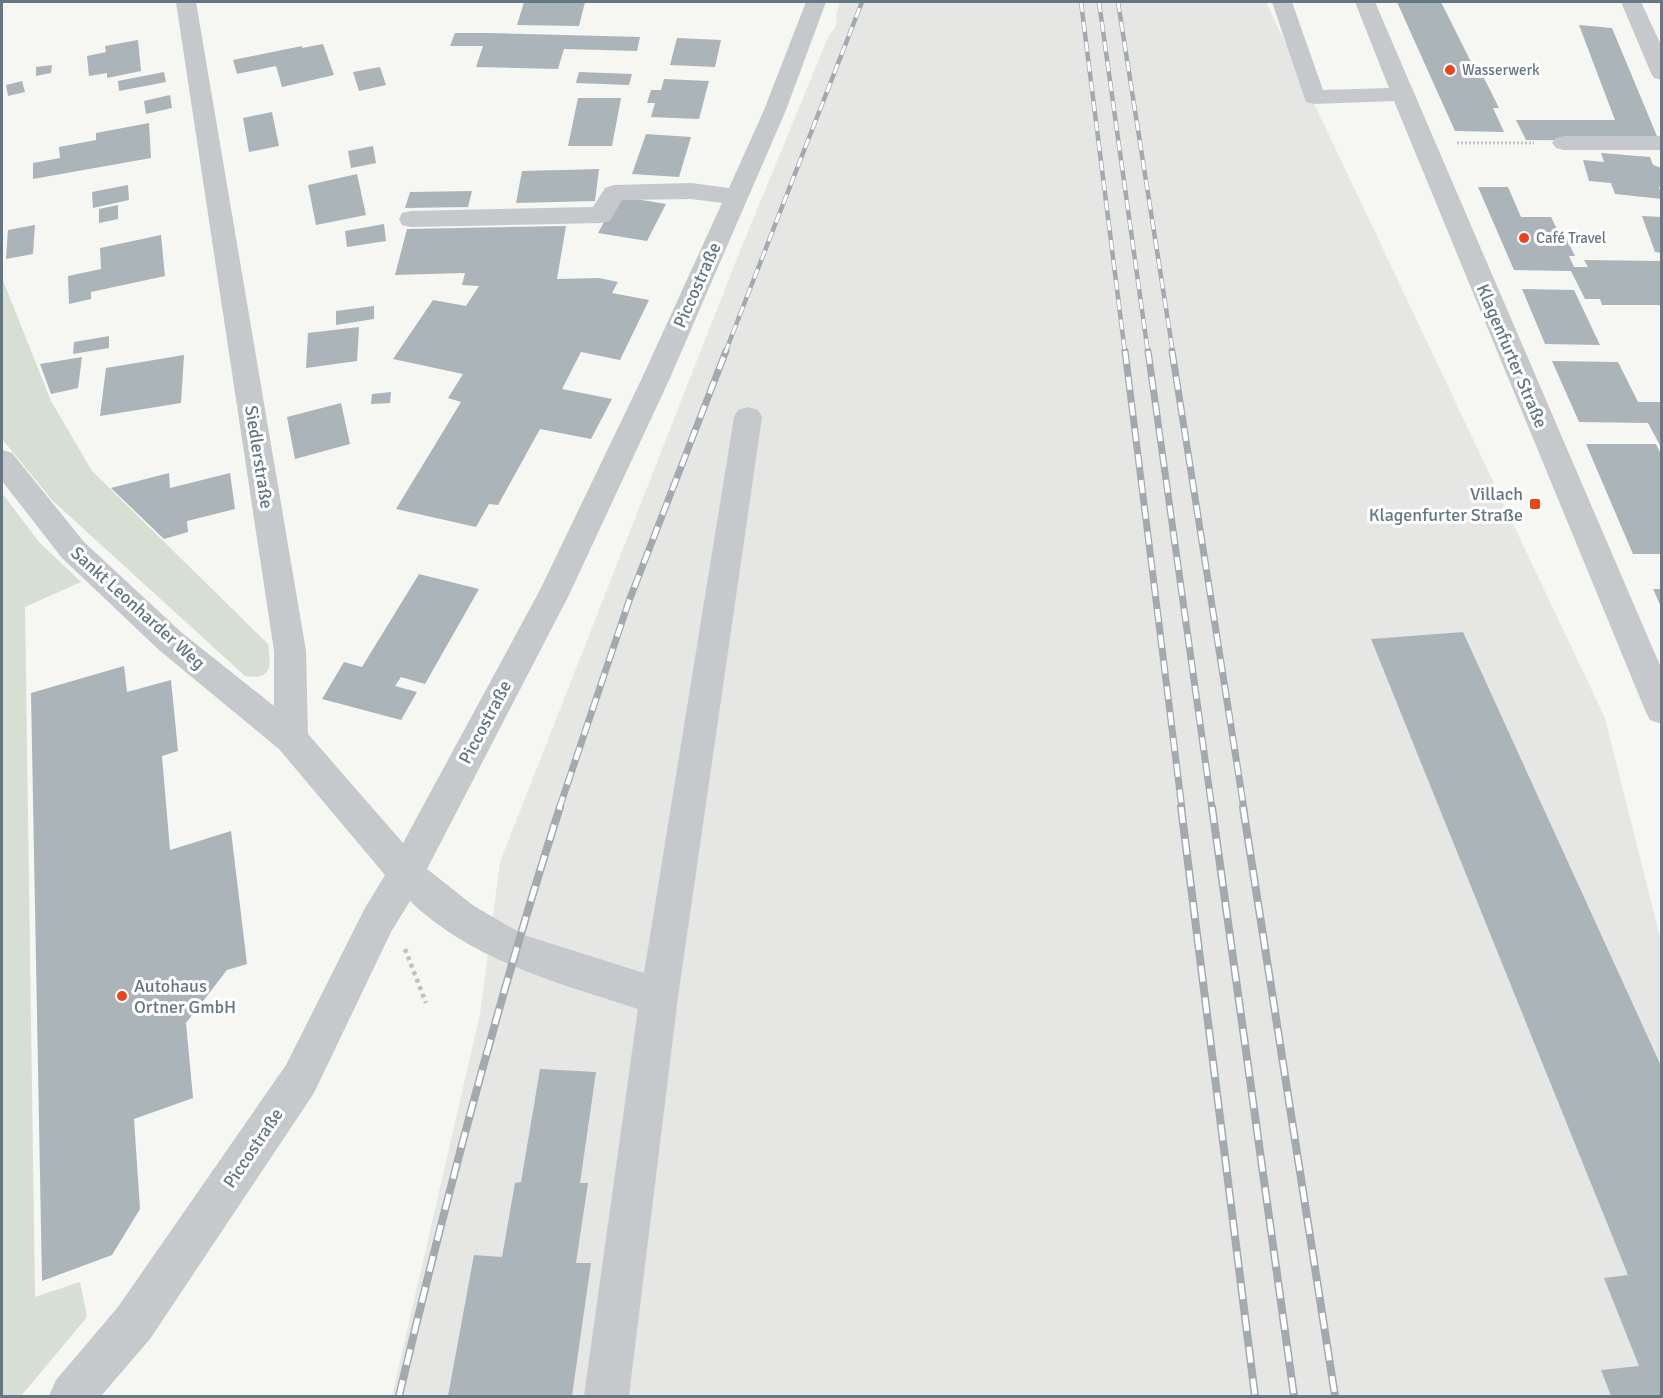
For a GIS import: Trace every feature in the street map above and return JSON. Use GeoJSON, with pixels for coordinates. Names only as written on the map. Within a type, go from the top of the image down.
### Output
{"type":"FeatureCollection","features":[{"type":"Feature","properties":{"kind":"street","name":"Siedlerstraße"},"geometry":{"type":"LineString","coordinates":[[186,2],[290,651],[291,739]]}},
{"type":"Feature","properties":{"kind":"street","name":"Piccostraße"},"geometry":{"type":"LineString","coordinates":[[72,1396],[135,1323],[300,1079],[378,920],[553,595],[656,378],[778,101],[816,2]]}},
{"type":"Feature","properties":{"kind":"street"},"geometry":{"type":"LineString","coordinates":[[1282,2],[1314,97],[1404,94]]}},
{"type":"Feature","properties":{"kind":"street","name":"Klagenfurter Straße"},"geometry":{"type":"LineString","coordinates":[[1365,2],[1662,710]]}},
{"type":"Feature","properties":{"kind":"street"},"geometry":{"type":"LineString","coordinates":[[1631,2],[1662,73]]}},
{"type":"Feature","properties":{"kind":"street"},"geometry":{"type":"LineString","coordinates":[[1564,143],[1662,143]]}},
{"type":"Feature","properties":{"kind":"street"},"geometry":{"type":"LineString","coordinates":[[411,219],[601,215],[614,193],[691,191],[736,197]]}},
{"type":"Feature","properties":{"kind":"street"},"geometry":{"type":"LineString","coordinates":[[607,1396],[659,997],[748,417]]}},
{"type":"Feature","properties":{"kind":"street","name":"Sankt Leonharder Weg"},"geometry":{"type":"LineString","coordinates":[[2,461],[72,550],[170,641],[291,739]]}},
{"type":"Feature","properties":{"kind":"street"},"geometry":{"type":"LineString","coordinates":[[291,739],[405,873],[426,893],[461,918],[515,950],[659,997]]}},
{"type":"Feature","properties":{"kind":"path"},"geometry":{"type":"LineString","coordinates":[[1454,143],[1564,143]]}},
{"type":"Feature","properties":{"kind":"path"},"geometry":{"type":"LineString","coordinates":[[405,948],[426,1004]]}},
{"type":"Feature","properties":{"kind":"shaded area"},"geometry":{"type":"Polygon","coordinates":[[[840,2],[1266,2],[1605,718],[1661,941],[1661,1396],[392,1396],[480,1014],[500,862],[738,256],[829,35],[835,28],[840,2]]]}},
{"type":"Feature","properties":{"kind":"shaded area"},"geometry":{"type":"Polygon","coordinates":[[[2,278],[51,401],[92,471],[268,644],[270,659],[265,674],[254,677],[245,676],[52,500],[2,439],[2,278]]]}},
{"type":"Feature","properties":{"kind":"shaded area"},"geometry":{"type":"Polygon","coordinates":[[[2,493],[39,542],[81,582],[25,607],[35,1297],[80,1282],[87,1317],[21,1396],[2,1396],[2,493]]]}},
{"type":"Feature","properties":{"kind":"building"},"geometry":{"type":"Polygon","coordinates":[[[524,2],[585,2],[579,26],[517,25],[524,2]]]}},
{"type":"Feature","properties":{"kind":"building"},"geometry":{"type":"Polygon","coordinates":[[[1397,2],[1441,2],[1471,62],[1476,62],[1499,108],[1493,108],[1504,132],[1455,131],[1397,2]]]}},
{"type":"Feature","properties":{"kind":"building"},"geometry":{"type":"Polygon","coordinates":[[[1579,25],[1612,28],[1659,141],[1526,140],[1516,120],[1615,120],[1579,25]]]}},
{"type":"Feature","properties":{"kind":"building"},"geometry":{"type":"Polygon","coordinates":[[[455,33],[640,37],[637,51],[564,49],[558,69],[476,67],[483,46],[450,46],[455,33]]]}},
{"type":"Feature","properties":{"kind":"building"},"geometry":{"type":"Polygon","coordinates":[[[677,38],[721,40],[715,67],[670,65],[677,38]]]}},
{"type":"Feature","properties":{"kind":"building"},"geometry":{"type":"Polygon","coordinates":[[[138,40],[141,71],[107,78],[107,73],[89,76],[87,56],[106,52],[105,46],[138,40]]]}},
{"type":"Feature","properties":{"kind":"building"},"geometry":{"type":"Polygon","coordinates":[[[323,44],[334,75],[282,87],[276,66],[237,74],[233,60],[302,46],[302,48],[323,44]]]}},
{"type":"Feature","properties":{"kind":"building"},"geometry":{"type":"Polygon","coordinates":[[[52,65],[51,73],[36,76],[36,67],[52,65]]]}},
{"type":"Feature","properties":{"kind":"building"},"geometry":{"type":"Polygon","coordinates":[[[380,67],[386,85],[359,91],[353,72],[380,67]]]}},
{"type":"Feature","properties":{"kind":"building"},"geometry":{"type":"Polygon","coordinates":[[[164,72],[166,82],[119,91],[118,81],[164,72]]]}},
{"type":"Feature","properties":{"kind":"building"},"geometry":{"type":"Polygon","coordinates":[[[579,72],[632,74],[629,85],[576,83],[579,72]]]}},
{"type":"Feature","properties":{"kind":"building"},"geometry":{"type":"Polygon","coordinates":[[[664,79],[709,81],[699,119],[651,117],[655,103],[647,103],[651,90],[661,90],[664,79]]]}},
{"type":"Feature","properties":{"kind":"building"},"geometry":{"type":"Polygon","coordinates":[[[22,81],[25,92],[8,96],[6,85],[22,81]]]}},
{"type":"Feature","properties":{"kind":"building"},"geometry":{"type":"Polygon","coordinates":[[[170,95],[172,108],[146,114],[144,101],[170,95]]]}},
{"type":"Feature","properties":{"kind":"building"},"geometry":{"type":"Polygon","coordinates":[[[578,98],[621,98],[612,146],[568,146],[578,98]]]}},
{"type":"Feature","properties":{"kind":"building"},"geometry":{"type":"Polygon","coordinates":[[[272,112],[279,146],[249,152],[243,118],[272,112]]]}},
{"type":"Feature","properties":{"kind":"building"},"geometry":{"type":"Polygon","coordinates":[[[149,123],[151,158],[33,179],[33,163],[60,158],[59,147],[96,140],[96,133],[149,123]]]}},
{"type":"Feature","properties":{"kind":"building"},"geometry":{"type":"Polygon","coordinates":[[[646,134],[691,137],[679,177],[632,174],[646,134]]]}},
{"type":"Feature","properties":{"kind":"building"},"geometry":{"type":"Polygon","coordinates":[[[373,146],[376,163],[351,168],[348,151],[373,146]]]}},
{"type":"Feature","properties":{"kind":"building"},"geometry":{"type":"Polygon","coordinates":[[[1601,153],[1650,157],[1653,165],[1662,168],[1662,187],[1659,187],[1662,199],[1615,194],[1611,183],[1589,181],[1583,160],[1604,162],[1601,153]]]}},
{"type":"Feature","properties":{"kind":"building"},"geometry":{"type":"Polygon","coordinates":[[[599,169],[595,201],[516,203],[522,171],[599,169]]]}},
{"type":"Feature","properties":{"kind":"building"},"geometry":{"type":"Polygon","coordinates":[[[357,174],[366,215],[316,225],[308,185],[357,174]]]}},
{"type":"Feature","properties":{"kind":"building"},"geometry":{"type":"Polygon","coordinates":[[[128,185],[129,200],[93,208],[92,192],[128,185]]]}},
{"type":"Feature","properties":{"kind":"building"},"geometry":{"type":"Polygon","coordinates":[[[1478,187],[1508,187],[1521,217],[1551,217],[1557,229],[1562,230],[1575,256],[1569,256],[1574,267],[1588,267],[1584,260],[1662,261],[1662,305],[1602,305],[1600,299],[1585,299],[1571,271],[1514,270],[1478,187]]]}},
{"type":"Feature","properties":{"kind":"building"},"geometry":{"type":"Polygon","coordinates":[[[472,191],[468,207],[405,208],[410,192],[472,191]]]}},
{"type":"Feature","properties":{"kind":"building"},"geometry":{"type":"Polygon","coordinates":[[[618,196],[666,204],[647,241],[598,233],[618,196]]]}},
{"type":"Feature","properties":{"kind":"building"},"geometry":{"type":"Polygon","coordinates":[[[118,205],[118,219],[99,223],[99,209],[118,205]]]}},
{"type":"Feature","properties":{"kind":"building"},"geometry":{"type":"Polygon","coordinates":[[[1642,216],[1662,217],[1662,253],[1655,252],[1642,216]]]}},
{"type":"Feature","properties":{"kind":"building"},"geometry":{"type":"Polygon","coordinates":[[[384,224],[386,241],[347,247],[345,231],[384,224]]]}},
{"type":"Feature","properties":{"kind":"building"},"geometry":{"type":"Polygon","coordinates":[[[35,225],[33,254],[6,259],[8,230],[35,225]]]}},
{"type":"Feature","properties":{"kind":"building"},"geometry":{"type":"Polygon","coordinates":[[[566,226],[557,279],[599,278],[618,282],[612,293],[649,300],[620,360],[581,352],[562,389],[612,399],[591,439],[540,429],[498,505],[489,504],[476,527],[396,509],[461,402],[448,398],[463,374],[393,359],[433,300],[466,306],[479,286],[462,285],[465,273],[395,275],[407,229],[566,226]]]}},
{"type":"Feature","properties":{"kind":"building"},"geometry":{"type":"Polygon","coordinates":[[[161,235],[165,276],[91,292],[91,299],[69,304],[68,276],[101,269],[100,248],[161,235]]]}},
{"type":"Feature","properties":{"kind":"building"},"geometry":{"type":"Polygon","coordinates":[[[1522,289],[1574,290],[1600,345],[1545,344],[1522,289]]]}},
{"type":"Feature","properties":{"kind":"building"},"geometry":{"type":"Polygon","coordinates":[[[374,306],[374,319],[336,325],[336,311],[374,306]]]}},
{"type":"Feature","properties":{"kind":"building"},"geometry":{"type":"Polygon","coordinates":[[[359,327],[357,361],[306,368],[308,333],[359,327]]]}},
{"type":"Feature","properties":{"kind":"building"},"geometry":{"type":"Polygon","coordinates":[[[109,336],[109,348],[73,354],[74,342],[109,336]]]}},
{"type":"Feature","properties":{"kind":"building"},"geometry":{"type":"Polygon","coordinates":[[[184,355],[181,403],[100,416],[106,368],[184,355]]]}},
{"type":"Feature","properties":{"kind":"building"},"geometry":{"type":"Polygon","coordinates":[[[82,357],[78,388],[51,394],[40,364],[82,357]]]}},
{"type":"Feature","properties":{"kind":"building"},"geometry":{"type":"Polygon","coordinates":[[[1552,361],[1618,362],[1638,402],[1662,402],[1662,449],[1648,423],[1579,422],[1552,361]]]}},
{"type":"Feature","properties":{"kind":"building"},"geometry":{"type":"Polygon","coordinates":[[[391,392],[390,403],[371,404],[372,394],[391,392]]]}},
{"type":"Feature","properties":{"kind":"building"},"geometry":{"type":"Polygon","coordinates":[[[341,403],[350,444],[295,459],[287,417],[341,403]]]}},
{"type":"Feature","properties":{"kind":"building"},"geometry":{"type":"Polygon","coordinates":[[[1586,444],[1656,444],[1662,456],[1662,554],[1633,554],[1586,444]]]}},
{"type":"Feature","properties":{"kind":"building"},"geometry":{"type":"Polygon","coordinates":[[[169,473],[170,488],[230,473],[235,509],[187,521],[188,532],[164,539],[111,488],[169,473]]]}},
{"type":"Feature","properties":{"kind":"building"},"geometry":{"type":"Polygon","coordinates":[[[419,574],[479,589],[425,684],[401,677],[395,686],[417,692],[401,720],[322,699],[344,662],[362,667],[419,574]]]}},
{"type":"Feature","properties":{"kind":"building"},"geometry":{"type":"Polygon","coordinates":[[[1653,589],[1662,589],[1662,609],[1653,589]]]}},
{"type":"Feature","properties":{"kind":"building"},"geometry":{"type":"Polygon","coordinates":[[[1463,632],[1662,1068],[1662,1396],[1611,1396],[1601,1370],[1639,1366],[1604,1278],[1628,1275],[1371,639],[1463,632]]]}},
{"type":"Feature","properties":{"kind":"building","name":"Autohaus Ortner GmbH"},"geometry":{"type":"Polygon","coordinates":[[[124,666],[127,692],[171,680],[178,751],[162,756],[170,850],[231,831],[247,964],[227,970],[186,1023],[193,1098],[134,1119],[140,1209],[112,1255],[42,1281],[31,693],[124,666]]]}},
{"type":"Feature","properties":{"kind":"building"},"geometry":{"type":"Polygon","coordinates":[[[540,1069],[596,1072],[580,1183],[588,1183],[576,1263],[591,1263],[572,1396],[448,1396],[474,1255],[502,1257],[515,1183],[521,1182],[540,1069]]]}},
{"type":"Feature","properties":{"kind":"railway"},"geometry":{"type":"LineString","coordinates":[[725,353],[862,2]]}},
{"type":"Feature","properties":{"kind":"railway"},"geometry":{"type":"LineString","coordinates":[[1081,2],[1125,353]]}},
{"type":"Feature","properties":{"kind":"railway"},"geometry":{"type":"LineString","coordinates":[[1099,2],[1148,353]]}},
{"type":"Feature","properties":{"kind":"railway"},"geometry":{"type":"LineString","coordinates":[[1118,2],[1173,353]]}},
{"type":"Feature","properties":{"kind":"railway"},"geometry":{"type":"LineString","coordinates":[[559,809],[629,601],[726,351]]}},
{"type":"Feature","properties":{"kind":"railway"},"geometry":{"type":"LineString","coordinates":[[1125,351],[1182,809]]}},
{"type":"Feature","properties":{"kind":"railway"},"geometry":{"type":"LineString","coordinates":[[1148,351],[1212,809]]}},
{"type":"Feature","properties":{"kind":"railway"},"geometry":{"type":"LineString","coordinates":[[1172,351],[1244,809]]}},
{"type":"Feature","properties":{"kind":"railway"},"geometry":{"type":"LineString","coordinates":[[399,1396],[474,1100],[515,953],[560,807]]}},
{"type":"Feature","properties":{"kind":"railway"},"geometry":{"type":"LineString","coordinates":[[1181,807],[1255,1396]]}},
{"type":"Feature","properties":{"kind":"railway"},"geometry":{"type":"LineString","coordinates":[[1212,807],[1294,1396]]}},
{"type":"Feature","properties":{"kind":"railway"},"geometry":{"type":"LineString","coordinates":[[1243,807],[1335,1396]]}},
{"type":"Feature","properties":{"kind":"place","name":"Wasserwerk"},"geometry":{"type":"Point","coordinates":[1450,70]}},
{"type":"Feature","properties":{"kind":"place","name":"Café Travel"},"geometry":{"type":"Point","coordinates":[1524,238]}},
{"type":"Feature","properties":{"kind":"place","name":"Villach Klagenfurter Straße"},"geometry":{"type":"Point","coordinates":[1535,504]}},
{"type":"Feature","properties":{"kind":"place","name":"Autohaus Ortner GmbH"},"geometry":{"type":"Point","coordinates":[122,996]}}]}
